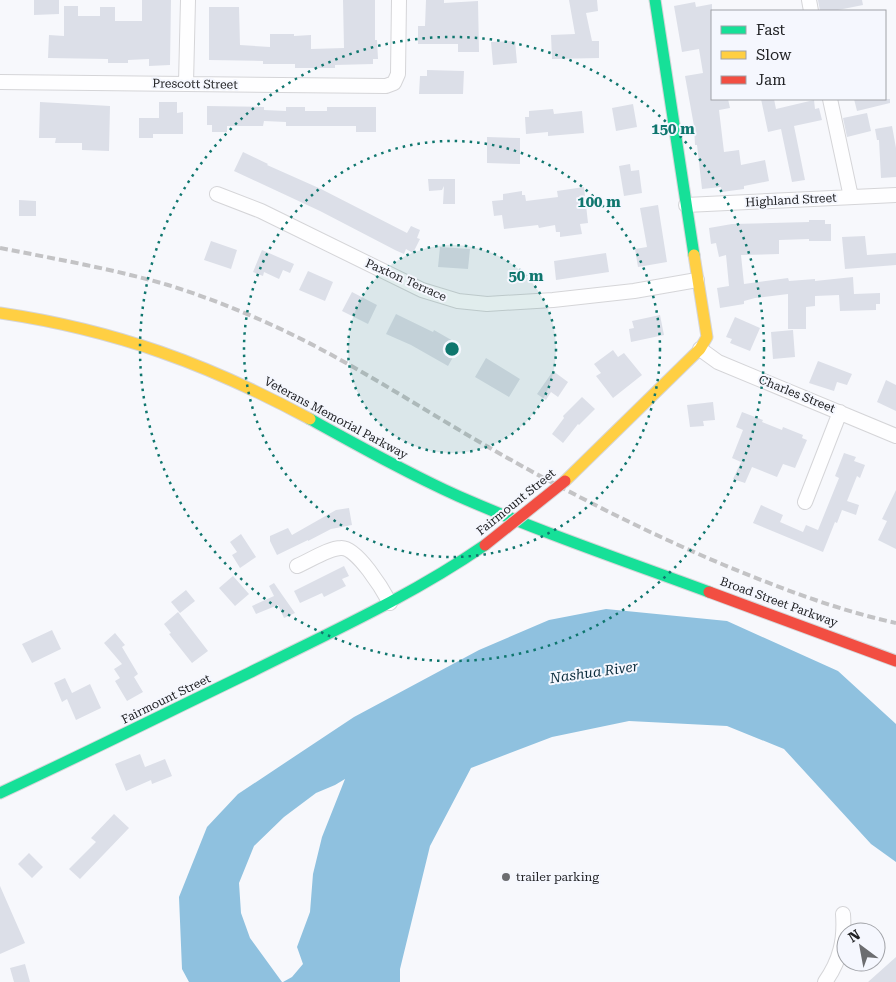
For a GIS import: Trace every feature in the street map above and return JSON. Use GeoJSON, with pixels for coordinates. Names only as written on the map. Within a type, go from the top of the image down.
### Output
{"type":"FeatureCollection","features":[{"type":"Feature","properties":{"kind":"street"},"geometry":{"type":"LineString","coordinates":[[186,84],[188,0]]}},
{"type":"Feature","properties":{"kind":"street","name":"Prescott Street"},"geometry":{"type":"LineString","coordinates":[[0,82],[380,87],[390,85],[394,83],[398,74],[399,0]]}},
{"type":"Feature","properties":{"kind":"street"},"geometry":{"type":"LineString","coordinates":[[655,0],[707,338],[700,349]]}},
{"type":"Feature","properties":{"kind":"street"},"geometry":{"type":"LineString","coordinates":[[830,100],[851,197]]}},
{"type":"Feature","properties":{"kind":"street","name":"Paxton Terrace"},"geometry":{"type":"LineString","coordinates":[[218,194],[261,211],[422,290],[458,301],[487,304],[553,300],[634,291],[697,280]]}},
{"type":"Feature","properties":{"kind":"street","name":"Highland Street"},"geometry":{"type":"LineString","coordinates":[[686,205],[896,195]]}},
{"type":"Feature","properties":{"kind":"street","name":"Veterans Memorial Parkway"},"geometry":{"type":"LineString","coordinates":[[0,313],[107,335],[193,363],[259,393],[415,475],[469,501],[526,525],[652,571]]}},
{"type":"Feature","properties":{"kind":"street","name":"Charles Street"},"geometry":{"type":"LineString","coordinates":[[700,349],[718,362],[896,436]]}},
{"type":"Feature","properties":{"kind":"street","name":"Fairmount Street"},"geometry":{"type":"LineString","coordinates":[[0,793],[156,720],[390,603],[444,573],[485,545],[575,472],[700,349]]}},
{"type":"Feature","properties":{"kind":"street"},"geometry":{"type":"LineString","coordinates":[[805,502],[840,412]]}},
{"type":"Feature","properties":{"kind":"street"},"geometry":{"type":"LineString","coordinates":[[297,566],[334,550],[347,548],[354,553],[382,588],[390,603]]}},
{"type":"Feature","properties":{"kind":"street","name":"Broad Street Parkway"},"geometry":{"type":"LineString","coordinates":[[652,571],[896,661]]}},
{"type":"Feature","properties":{"kind":"street"},"geometry":{"type":"LineString","coordinates":[[825,982],[835,966],[842,944],[843,914]]}},
{"type":"Feature","properties":{"kind":"water","name":"Nashua River"},"geometry":{"type":"Polygon","coordinates":[[[606,609],[727,621],[838,671],[896,724],[896,862],[871,844],[784,749],[727,726],[629,721],[552,737],[471,768],[430,846],[400,969],[400,982],[283,982],[292,977],[303,964],[297,947],[310,912],[313,874],[322,837],[345,779],[316,793],[284,817],[254,846],[239,883],[241,913],[250,938],[282,982],[189,982],[182,969],[179,897],[207,827],[238,794],[354,717],[479,650],[549,620],[606,609]]]}},
{"type":"Feature","properties":{"kind":"building"},"geometry":{"type":"Polygon","coordinates":[[[34,0],[59,0],[59,14],[34,15],[34,0]]]}},
{"type":"Feature","properties":{"kind":"building"},"geometry":{"type":"Polygon","coordinates":[[[142,0],[171,0],[170,65],[149,66],[149,59],[128,60],[128,63],[108,63],[108,59],[48,58],[49,35],[64,36],[64,6],[78,6],[78,16],[100,16],[100,7],[115,7],[115,21],[142,21],[142,0]]]}},
{"type":"Feature","properties":{"kind":"building"},"geometry":{"type":"Polygon","coordinates":[[[343,0],[375,0],[375,40],[377,40],[378,59],[373,59],[373,64],[335,65],[335,68],[295,68],[295,64],[263,64],[263,61],[209,60],[209,7],[239,7],[240,45],[270,47],[270,34],[294,34],[294,36],[311,35],[311,49],[344,48],[343,0]]]}},
{"type":"Feature","properties":{"kind":"building"},"geometry":{"type":"Polygon","coordinates":[[[426,0],[444,0],[444,3],[478,1],[479,52],[458,52],[458,44],[418,44],[418,26],[425,26],[426,0]]]}},
{"type":"Feature","properties":{"kind":"building"},"geometry":{"type":"Polygon","coordinates":[[[569,0],[597,0],[598,11],[586,13],[592,41],[599,41],[599,58],[552,59],[551,35],[575,34],[569,0]]]}},
{"type":"Feature","properties":{"kind":"building"},"geometry":{"type":"Polygon","coordinates":[[[818,0],[862,0],[863,5],[838,10],[820,10],[818,0]]]}},
{"type":"Feature","properties":{"kind":"building"},"geometry":{"type":"Polygon","coordinates":[[[695,2],[696,7],[712,4],[711,100],[728,100],[730,108],[719,110],[724,152],[739,150],[741,165],[765,160],[769,181],[744,186],[744,189],[722,192],[721,187],[702,189],[697,145],[695,145],[694,126],[685,76],[703,73],[699,49],[682,52],[674,6],[695,2]]]}},
{"type":"Feature","properties":{"kind":"building"},"geometry":{"type":"Polygon","coordinates":[[[515,41],[517,63],[493,65],[491,42],[515,41]]]}},
{"type":"Feature","properties":{"kind":"building"},"geometry":{"type":"Polygon","coordinates":[[[427,70],[464,71],[463,94],[419,94],[420,76],[427,76],[427,70]]]}},
{"type":"Feature","properties":{"kind":"building"},"geometry":{"type":"Polygon","coordinates":[[[890,99],[890,103],[857,111],[854,100],[890,99]]]}},
{"type":"Feature","properties":{"kind":"building"},"geometry":{"type":"Polygon","coordinates":[[[761,100],[774,100],[776,109],[814,100],[815,109],[819,108],[822,120],[794,126],[805,180],[792,182],[781,129],[768,132],[761,100]]]}},
{"type":"Feature","properties":{"kind":"building"},"geometry":{"type":"Polygon","coordinates":[[[40,102],[110,106],[109,151],[82,150],[82,143],[55,143],[56,138],[39,138],[40,102]]]}},
{"type":"Feature","properties":{"kind":"building"},"geometry":{"type":"Polygon","coordinates":[[[159,102],[177,102],[177,113],[183,112],[183,134],[153,134],[153,138],[139,138],[139,118],[159,118],[159,102]]]}},
{"type":"Feature","properties":{"kind":"building"},"geometry":{"type":"Polygon","coordinates":[[[633,104],[637,127],[616,131],[612,108],[633,104]]]}},
{"type":"Feature","properties":{"kind":"building"},"geometry":{"type":"Polygon","coordinates":[[[207,106],[264,107],[264,110],[286,111],[286,107],[305,107],[305,111],[327,111],[327,107],[376,107],[376,132],[356,132],[356,126],[286,126],[286,122],[264,121],[263,126],[227,126],[227,132],[212,132],[212,125],[207,125],[207,106]]]}},
{"type":"Feature","properties":{"kind":"building"},"geometry":{"type":"Polygon","coordinates":[[[553,109],[554,114],[582,111],[584,133],[548,136],[548,132],[526,134],[525,117],[529,117],[529,111],[553,109]]]}},
{"type":"Feature","properties":{"kind":"building"},"geometry":{"type":"Polygon","coordinates":[[[867,113],[871,131],[847,137],[843,118],[867,113]]]}},
{"type":"Feature","properties":{"kind":"building"},"geometry":{"type":"Polygon","coordinates":[[[892,126],[896,148],[896,177],[881,178],[879,140],[877,140],[875,129],[892,126]]]}},
{"type":"Feature","properties":{"kind":"building"},"geometry":{"type":"Polygon","coordinates":[[[487,137],[520,138],[520,164],[487,163],[487,137]]]}},
{"type":"Feature","properties":{"kind":"building"},"geometry":{"type":"Polygon","coordinates":[[[243,152],[407,233],[411,226],[420,230],[417,238],[420,239],[413,253],[406,249],[404,254],[395,250],[320,211],[234,171],[243,152]]]}},
{"type":"Feature","properties":{"kind":"building"},"geometry":{"type":"Polygon","coordinates":[[[630,164],[631,171],[639,170],[642,193],[624,196],[619,166],[630,164]]]}},
{"type":"Feature","properties":{"kind":"building"},"geometry":{"type":"Polygon","coordinates":[[[428,179],[455,179],[455,204],[443,204],[444,186],[442,190],[429,191],[428,179]]]}},
{"type":"Feature","properties":{"kind":"building"},"geometry":{"type":"Polygon","coordinates":[[[584,187],[588,223],[580,224],[582,234],[560,237],[560,232],[556,232],[555,225],[539,228],[538,225],[504,229],[502,215],[494,216],[492,201],[503,200],[503,194],[522,191],[526,201],[558,197],[557,191],[584,187]]]}},
{"type":"Feature","properties":{"kind":"building"},"geometry":{"type":"Polygon","coordinates":[[[19,200],[36,201],[36,216],[19,216],[19,200]]]}},
{"type":"Feature","properties":{"kind":"building"},"geometry":{"type":"Polygon","coordinates":[[[658,205],[667,262],[638,267],[635,249],[647,247],[640,208],[658,205]]]}},
{"type":"Feature","properties":{"kind":"building"},"geometry":{"type":"Polygon","coordinates":[[[809,220],[825,220],[825,224],[831,224],[831,241],[809,241],[809,239],[779,240],[779,254],[741,255],[744,284],[788,278],[789,281],[815,279],[815,281],[853,277],[854,294],[880,293],[880,304],[876,304],[876,310],[840,311],[839,295],[815,296],[815,306],[806,307],[806,329],[788,329],[788,294],[755,298],[744,301],[744,304],[720,308],[717,288],[729,286],[726,255],[719,257],[716,243],[711,244],[709,228],[732,224],[809,222],[809,220]]]}},
{"type":"Feature","properties":{"kind":"building"},"geometry":{"type":"Polygon","coordinates":[[[865,236],[867,255],[896,253],[896,265],[845,269],[842,237],[865,236]]]}},
{"type":"Feature","properties":{"kind":"building"},"geometry":{"type":"Polygon","coordinates":[[[211,241],[237,250],[231,269],[204,260],[211,241]]]}},
{"type":"Feature","properties":{"kind":"building"},"geometry":{"type":"Polygon","coordinates":[[[440,247],[470,249],[468,269],[438,267],[440,247]]]}},
{"type":"Feature","properties":{"kind":"building"},"geometry":{"type":"Polygon","coordinates":[[[262,250],[294,264],[290,273],[283,270],[279,279],[264,272],[263,276],[253,272],[262,250]]]}},
{"type":"Feature","properties":{"kind":"building"},"geometry":{"type":"Polygon","coordinates":[[[606,253],[609,272],[556,280],[554,261],[606,253]]]}},
{"type":"Feature","properties":{"kind":"building"},"geometry":{"type":"Polygon","coordinates":[[[308,271],[333,282],[325,301],[299,290],[308,271]]]}},
{"type":"Feature","properties":{"kind":"building"},"geometry":{"type":"Polygon","coordinates":[[[352,292],[377,305],[368,324],[342,311],[352,292]]]}},
{"type":"Feature","properties":{"kind":"building"},"geometry":{"type":"Polygon","coordinates":[[[396,314],[433,332],[434,330],[460,345],[448,366],[411,345],[386,334],[396,314]]]}},
{"type":"Feature","properties":{"kind":"building"},"geometry":{"type":"Polygon","coordinates":[[[660,315],[664,335],[631,342],[629,329],[634,328],[632,321],[660,315]]]}},
{"type":"Feature","properties":{"kind":"building"},"geometry":{"type":"Polygon","coordinates":[[[735,317],[760,328],[750,351],[730,343],[732,339],[726,337],[735,317]]]}},
{"type":"Feature","properties":{"kind":"building"},"geometry":{"type":"Polygon","coordinates":[[[793,330],[795,357],[773,359],[771,332],[793,330]]]}},
{"type":"Feature","properties":{"kind":"building"},"geometry":{"type":"Polygon","coordinates":[[[613,350],[618,357],[624,353],[642,375],[613,398],[596,376],[601,373],[594,364],[613,350]]]}},
{"type":"Feature","properties":{"kind":"building"},"geometry":{"type":"Polygon","coordinates":[[[486,358],[520,379],[509,397],[475,377],[486,358]]]}},
{"type":"Feature","properties":{"kind":"building"},"geometry":{"type":"Polygon","coordinates":[[[818,361],[852,374],[847,385],[837,382],[834,391],[809,383],[818,361]]]}},
{"type":"Feature","properties":{"kind":"building"},"geometry":{"type":"Polygon","coordinates":[[[553,371],[568,382],[558,397],[551,392],[546,400],[537,394],[553,371]]]}},
{"type":"Feature","properties":{"kind":"building"},"geometry":{"type":"Polygon","coordinates":[[[886,380],[896,385],[896,411],[877,402],[886,380]]]}},
{"type":"Feature","properties":{"kind":"building"},"geometry":{"type":"Polygon","coordinates":[[[582,397],[595,409],[578,424],[563,443],[552,434],[564,418],[563,416],[582,397]]]}},
{"type":"Feature","properties":{"kind":"building"},"geometry":{"type":"Polygon","coordinates":[[[713,402],[715,420],[703,421],[704,426],[690,427],[687,405],[713,402]]]}},
{"type":"Feature","properties":{"kind":"building"},"geometry":{"type":"Polygon","coordinates":[[[742,412],[782,430],[783,427],[803,435],[802,438],[807,440],[795,468],[783,464],[777,477],[752,467],[745,483],[733,479],[741,462],[732,458],[743,430],[736,427],[742,412]]]}},
{"type":"Feature","properties":{"kind":"building"},"geometry":{"type":"Polygon","coordinates":[[[844,453],[856,457],[854,461],[865,465],[860,478],[857,476],[847,501],[859,505],[856,515],[842,510],[823,552],[753,523],[761,505],[783,515],[780,522],[803,532],[806,525],[818,530],[839,478],[835,476],[844,453]]]}},
{"type":"Feature","properties":{"kind":"building"},"geometry":{"type":"Polygon","coordinates":[[[896,490],[896,549],[878,540],[887,521],[882,519],[896,490]]]}},
{"type":"Feature","properties":{"kind":"building"},"geometry":{"type":"Polygon","coordinates":[[[349,508],[352,525],[331,529],[277,555],[270,541],[270,536],[288,528],[292,535],[336,510],[349,508]]]}},
{"type":"Feature","properties":{"kind":"building"},"geometry":{"type":"Polygon","coordinates":[[[241,534],[256,557],[240,568],[232,555],[237,552],[230,542],[241,534]]]}},
{"type":"Feature","properties":{"kind":"building"},"geometry":{"type":"Polygon","coordinates":[[[344,566],[349,576],[342,579],[346,586],[324,597],[322,593],[300,603],[294,591],[344,566]]]}},
{"type":"Feature","properties":{"kind":"building"},"geometry":{"type":"Polygon","coordinates":[[[233,576],[249,594],[235,606],[219,588],[233,576]]]}},
{"type":"Feature","properties":{"kind":"building"},"geometry":{"type":"Polygon","coordinates":[[[274,583],[295,613],[284,618],[278,605],[256,614],[252,606],[274,596],[269,586],[274,583]]]}},
{"type":"Feature","properties":{"kind":"building"},"geometry":{"type":"Polygon","coordinates":[[[186,590],[195,601],[180,613],[171,602],[186,590]]]}},
{"type":"Feature","properties":{"kind":"building"},"geometry":{"type":"Polygon","coordinates":[[[178,612],[208,651],[192,663],[169,634],[171,633],[164,624],[178,612]]]}},
{"type":"Feature","properties":{"kind":"building"},"geometry":{"type":"Polygon","coordinates":[[[52,630],[61,649],[32,663],[22,644],[52,630]]]}},
{"type":"Feature","properties":{"kind":"building"},"geometry":{"type":"Polygon","coordinates":[[[115,633],[125,645],[122,647],[138,674],[134,677],[143,692],[127,701],[115,681],[120,678],[114,669],[122,664],[104,643],[115,633]]]}},
{"type":"Feature","properties":{"kind":"building"},"geometry":{"type":"Polygon","coordinates":[[[65,678],[72,693],[90,684],[101,708],[76,720],[67,699],[62,702],[54,683],[65,678]]]}},
{"type":"Feature","properties":{"kind":"building"},"geometry":{"type":"Polygon","coordinates":[[[140,754],[145,767],[165,759],[172,776],[152,784],[151,780],[126,791],[115,764],[140,754]]]}},
{"type":"Feature","properties":{"kind":"building"},"geometry":{"type":"Polygon","coordinates":[[[114,814],[129,828],[80,879],[69,869],[96,842],[91,838],[114,814]]]}},
{"type":"Feature","properties":{"kind":"building"},"geometry":{"type":"Polygon","coordinates":[[[29,853],[43,867],[32,878],[18,864],[29,853]]]}},
{"type":"Feature","properties":{"kind":"building"},"geometry":{"type":"Polygon","coordinates":[[[0,886],[25,943],[0,954],[0,886]]]}},
{"type":"Feature","properties":{"kind":"building"},"geometry":{"type":"Polygon","coordinates":[[[896,957],[896,982],[868,982],[879,972],[886,972],[886,966],[896,957]]]}},
{"type":"Feature","properties":{"kind":"building"},"geometry":{"type":"Polygon","coordinates":[[[25,964],[30,982],[14,982],[10,968],[25,964]]]}},
{"type":"Feature","properties":{"kind":"railway"},"geometry":{"type":"LineString","coordinates":[[0,248],[147,279],[199,295],[246,314],[340,359],[512,461],[572,493],[693,552],[787,590],[852,612],[896,623]]}},
{"type":"Feature","properties":{"kind":"traffic: fast"},"geometry":{"type":"LineString","coordinates":[[655,0],[694,255]]}},
{"type":"Feature","properties":{"kind":"traffic: fast"},"geometry":{"type":"LineString","coordinates":[[310,419],[402,469],[458,496],[551,534],[709,592]]}},
{"type":"Feature","properties":{"kind":"traffic: fast"},"geometry":{"type":"LineString","coordinates":[[0,793],[369,613],[428,581],[485,545]]}},
{"type":"Feature","properties":{"kind":"traffic: slow"},"geometry":{"type":"LineString","coordinates":[[565,481],[700,349],[707,337],[694,255]]}},
{"type":"Feature","properties":{"kind":"traffic: slow"},"geometry":{"type":"LineString","coordinates":[[0,313],[83,329],[160,352],[235,382],[310,419]]}},
{"type":"Feature","properties":{"kind":"traffic: jam"},"geometry":{"type":"LineString","coordinates":[[485,545],[565,481]]}},
{"type":"Feature","properties":{"kind":"traffic: jam"},"geometry":{"type":"LineString","coordinates":[[709,592],[896,661]]}},
{"type":"Feature","properties":{"kind":"place","name":"trailer parking"},"geometry":{"type":"Point","coordinates":[506,877]}}]}
